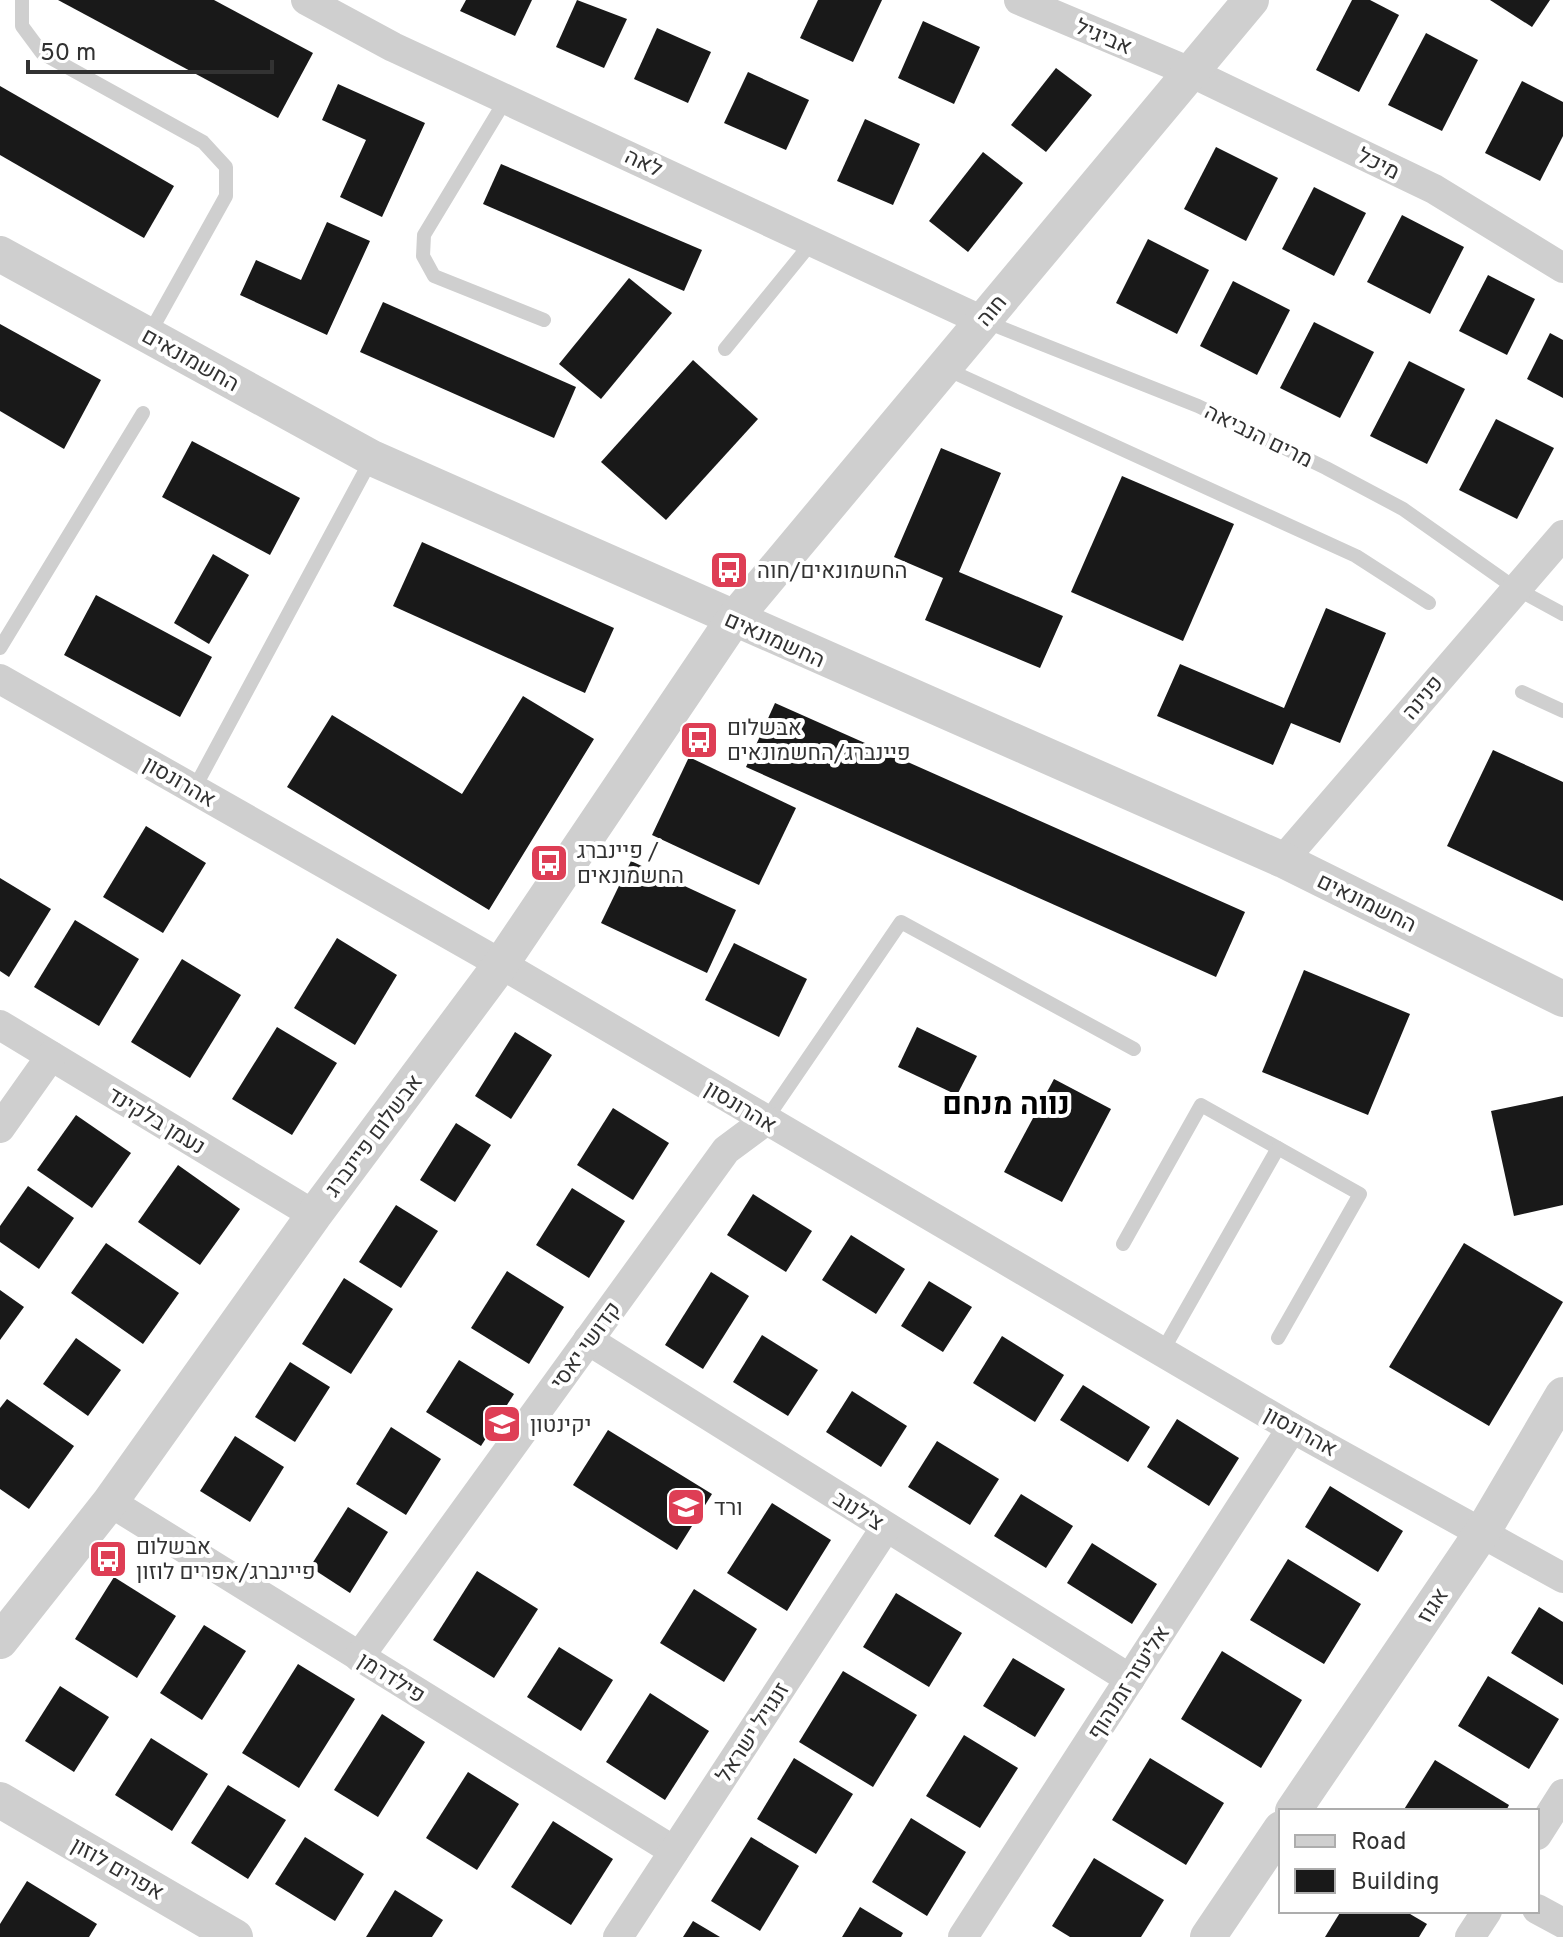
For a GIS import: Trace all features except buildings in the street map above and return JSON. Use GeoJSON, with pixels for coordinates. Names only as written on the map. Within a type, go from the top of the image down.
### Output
{"type":"FeatureCollection","features":[{"type":"Feature","properties":{"kind":"street","name":"לאה"},"geometry":{"type":"LineString","coordinates":[[306,0],[393,47],[983,321]]}},
{"type":"Feature","properties":{"kind":"street","name":"אביגיל"},"geometry":{"type":"LineString","coordinates":[[1019,0],[1188,71]]}},
{"type":"Feature","properties":{"kind":"street","name":"חוה"},"geometry":{"type":"LineString","coordinates":[[733,620],[1188,71],[1251,0]]}},
{"type":"Feature","properties":{"kind":"street","name":"מיכל"},"geometry":{"type":"LineString","coordinates":[[1188,71],[1434,189],[1563,268]]}},
{"type":"Feature","properties":{"kind":"street","name":"החשמונאים"},"geometry":{"type":"LineString","coordinates":[[0,254],[372,458],[733,620],[1283,860],[1563,999]]}},
{"type":"Feature","properties":{"kind":"street","name":"פנינה"},"geometry":{"type":"LineString","coordinates":[[1283,860],[1563,535]]}},
{"type":"Feature","properties":{"kind":"street","name":"אבשלום פיינברג"},"geometry":{"type":"LineString","coordinates":[[0,1641],[110,1502],[314,1215],[501,964],[733,620]]}},
{"type":"Feature","properties":{"kind":"street","name":"אהרונסון"},"geometry":{"type":"LineString","coordinates":[[0,679],[501,964],[1292,1428],[1563,1578]]}},
{"type":"Feature","properties":{"kind":"street","name":"נעמן בלקינד"},"geometry":{"type":"LineString","coordinates":[[0,1025],[314,1215]]}},
{"type":"Feature","properties":{"kind":"street"},"geometry":{"type":"LineString","coordinates":[[0,1128],[51,1056]]}},
{"type":"Feature","properties":{"kind":"street","name":"קדושי יאסי"},"geometry":{"type":"LineString","coordinates":[[359,1657],[726,1150],[765,1121]]}},
{"type":"Feature","properties":{"kind":"street","name":"צ'לנוב"},"geometry":{"type":"LineString","coordinates":[[588,1340],[1130,1679]]}},
{"type":"Feature","properties":{"kind":"street","name":"אגוז"},"geometry":{"type":"LineString","coordinates":[[1294,1809],[1483,1531],[1563,1395]]}},
{"type":"Feature","properties":{"kind":"street","name":"אליעזר זמנהוף"},"geometry":{"type":"LineString","coordinates":[[963,1937],[1292,1428]]}},
{"type":"Feature","properties":{"kind":"street","name":"פילדרמן"},"geometry":{"type":"LineString","coordinates":[[110,1502],[674,1851]]}},
{"type":"Feature","properties":{"kind":"street","name":"זנגויל ישראל"},"geometry":{"type":"LineString","coordinates":[[618,1937],[886,1527]]}},
{"type":"Feature","properties":{"kind":"street"},"geometry":{"type":"LineString","coordinates":[[1539,1832],[1563,1794]]}},
{"type":"Feature","properties":{"kind":"street","name":"אפרים לוזון"},"geometry":{"type":"LineString","coordinates":[[0,1800],[235,1937]]}},
{"type":"Feature","properties":{"kind":"street"},"geometry":{"type":"LineString","coordinates":[[1208,1937],[1279,1832]]}},
{"type":"Feature","properties":{"kind":"street"},"geometry":{"type":"LineString","coordinates":[[1539,1910],[1563,1923]]}},
{"type":"Feature","properties":{"kind":"street"},"geometry":{"type":"LineString","coordinates":[[1470,1937],[1486,1913]]}},
{"type":"Feature","properties":{"kind":"lane"},"geometry":{"type":"LineString","coordinates":[[22,0],[22,26],[42,53],[203,142],[226,167],[226,196],[148,336]]}},
{"type":"Feature","properties":{"kind":"lane"},"geometry":{"type":"LineString","coordinates":[[506,99],[424,235],[423,256],[434,276],[544,320]]}},
{"type":"Feature","properties":{"kind":"lane"},"geometry":{"type":"LineString","coordinates":[[725,349],[814,240]]}},
{"type":"Feature","properties":{"kind":"lane","name":"מרים הנביאה"},"geometry":{"type":"LineString","coordinates":[[983,321],[1198,406],[1326,468],[1403,509],[1515,588],[1563,614]]}},
{"type":"Feature","properties":{"kind":"lane"},"geometry":{"type":"LineString","coordinates":[[943,368],[1356,556],[1429,603]]}},
{"type":"Feature","properties":{"kind":"lane"},"geometry":{"type":"LineString","coordinates":[[0,648],[143,413]]}},
{"type":"Feature","properties":{"kind":"lane"},"geometry":{"type":"LineString","coordinates":[[194,789],[372,458]]}},
{"type":"Feature","properties":{"kind":"lane"},"geometry":{"type":"LineString","coordinates":[[1522,692],[1563,711]]}},
{"type":"Feature","properties":{"kind":"lane"},"geometry":{"type":"LineString","coordinates":[[765,1121],[901,922],[1134,1049]]}},
{"type":"Feature","properties":{"kind":"lane"},"geometry":{"type":"LineString","coordinates":[[1123,1244],[1201,1105],[1360,1194],[1278,1338]]}},
{"type":"Feature","properties":{"kind":"lane"},"geometry":{"type":"LineString","coordinates":[[1163,1350],[1278,1148]]}},
{"type":"Feature","properties":{"kind":"place","name":"החשמונאים/חוה"},"geometry":{"type":"Point","coordinates":[729,570]}},
{"type":"Feature","properties":{"kind":"place","name":"אבשלום פיינברג/החשמונאים"},"geometry":{"type":"Point","coordinates":[699,740]}},
{"type":"Feature","properties":{"kind":"place","name":"פיינברג / החשמונאים"},"geometry":{"type":"Point","coordinates":[549,863]}},
{"type":"Feature","properties":{"kind":"place","name":"יקינטון"},"geometry":{"type":"Point","coordinates":[502,1424]}},
{"type":"Feature","properties":{"kind":"place","name":"ורד"},"geometry":{"type":"Point","coordinates":[686,1507]}},
{"type":"Feature","properties":{"kind":"place","name":"אבשלום פיינברג/אפרים לוזון"},"geometry":{"type":"Point","coordinates":[108,1559]}},
{"type":"Feature","properties":{"kind":"district","name":"נווה מנחם"},"geometry":{"type":"Point","coordinates":[1006,1104]}}]}
